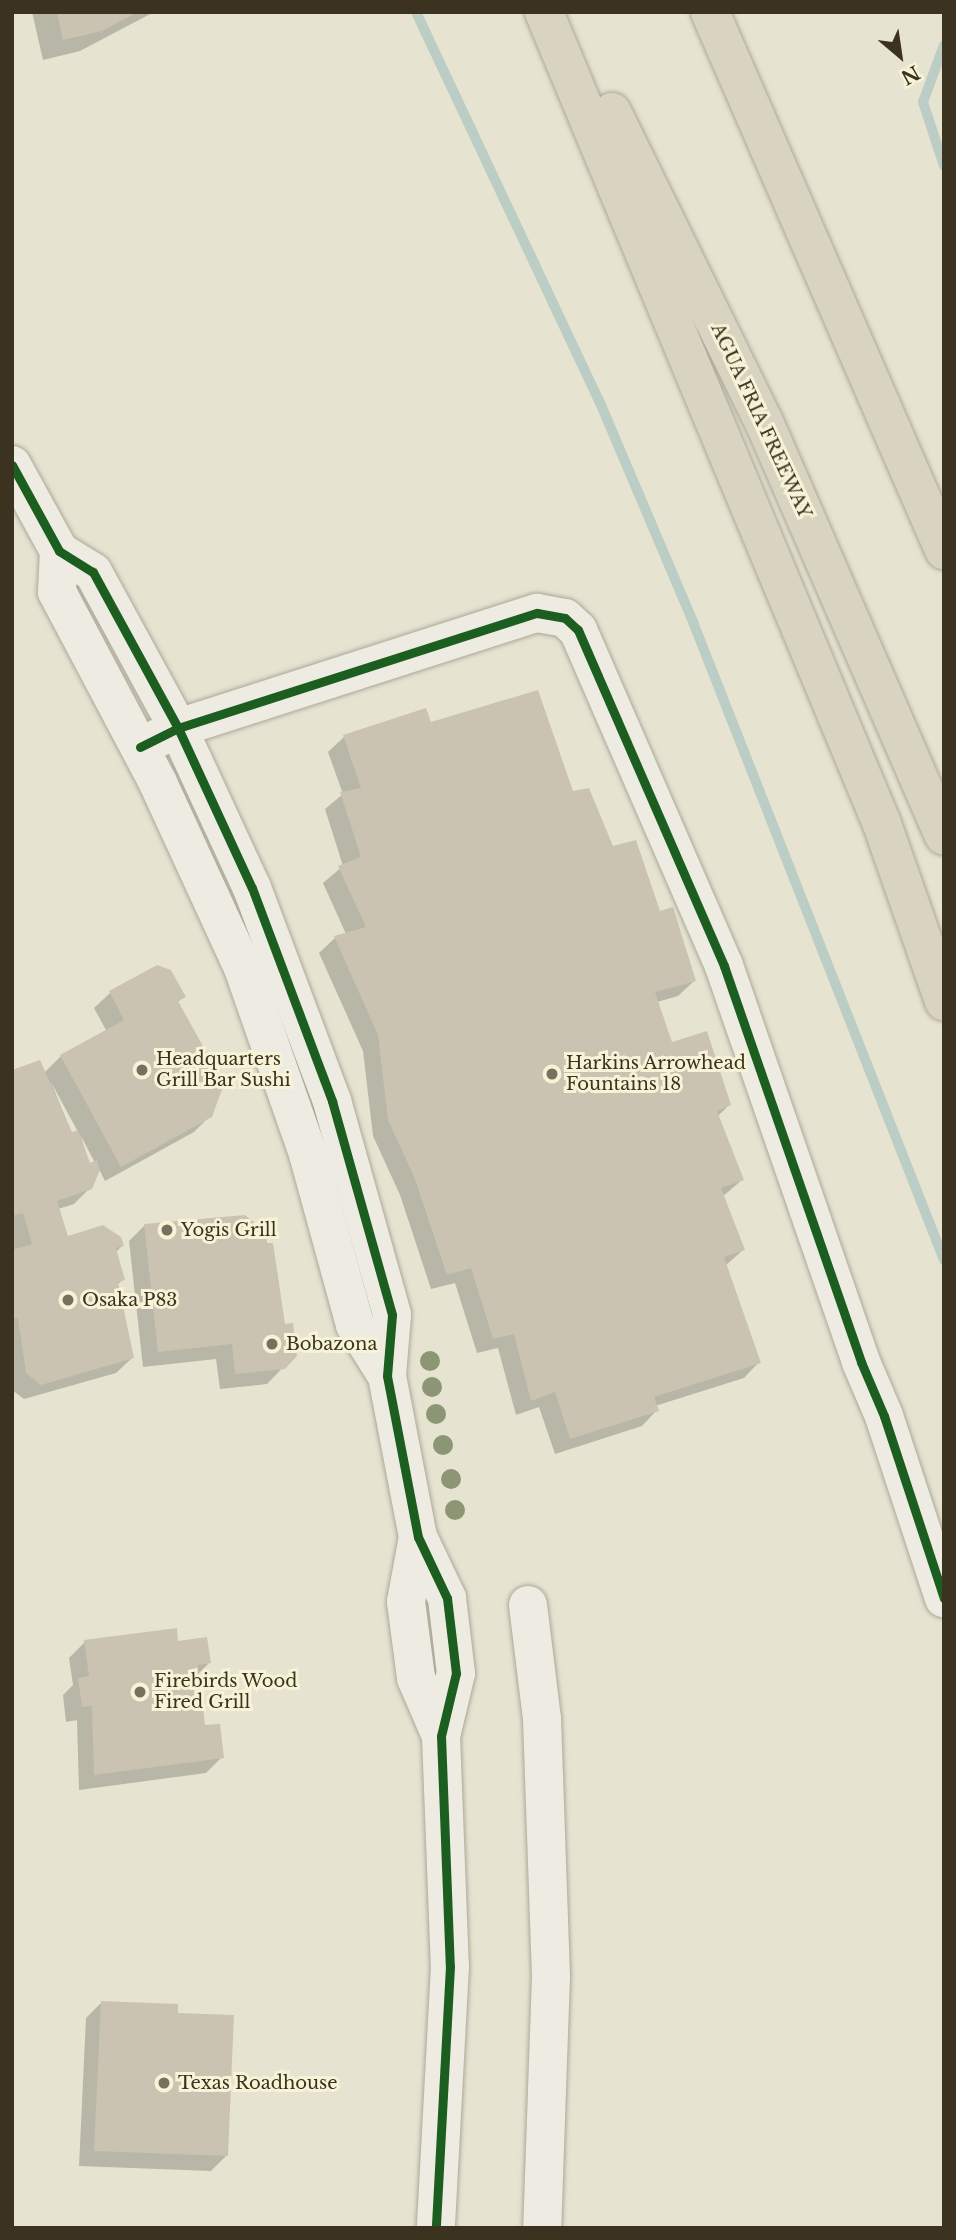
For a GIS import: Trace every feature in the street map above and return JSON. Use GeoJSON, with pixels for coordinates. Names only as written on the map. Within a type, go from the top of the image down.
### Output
{"type":"FeatureCollection","features":[{"type":"Feature","properties":{"kind":"highway"},"geometry":{"type":"LineString","coordinates":[[544,12],[882,824],[944,1000]]}},
{"type":"Feature","properties":{"kind":"highway","name":"AGUA FRIA FREEWAY"},"geometry":{"type":"LineString","coordinates":[[563,12],[764,422],[944,836]]}},
{"type":"Feature","properties":{"kind":"highway"},"geometry":{"type":"LineString","coordinates":[[710,12],[944,550]]}},
{"type":"Feature","properties":{"kind":"street"},"geometry":{"type":"LineString","coordinates":[[12,465],[59,551],[93,572],[178,728],[252,888],[332,1101],[392,1315],[387,1376],[418,1537],[447,1598],[456,1673],[441,1736],[450,1965],[436,2228]]}},
{"type":"Feature","properties":{"kind":"street"},"geometry":{"type":"LineString","coordinates":[[59,551],[57,592],[140,747],[243,968],[308,1154],[355,1325],[387,1376]]}},
{"type":"Feature","properties":{"kind":"street"},"geometry":{"type":"LineString","coordinates":[[140,747],[178,728],[537,613],[565,618],[578,630],[724,966],[861,1362],[884,1416],[944,1598]]}},
{"type":"Feature","properties":{"kind":"street"},"geometry":{"type":"LineString","coordinates":[[528,1605],[542,1719],[551,1976],[542,2228]]}},
{"type":"Feature","properties":{"kind":"building"},"geometry":{"type":"Polygon","coordinates":[[[57,12],[138,12],[102,31],[63,40],[57,12]]]}},
{"type":"Feature","properties":{"kind":"building","name":"Harkins Arrowhead Fountains 18"},"geometry":{"type":"Polygon","coordinates":[[[538,690],[573,791],[589,788],[613,846],[636,840],[660,911],[673,907],[696,981],[655,992],[672,1042],[707,1031],[731,1105],[717,1111],[744,1180],[721,1188],[745,1250],[724,1257],[761,1363],[654,1397],[659,1411],[570,1439],[555,1392],[531,1401],[514,1334],[493,1339],[471,1268],[447,1275],[415,1179],[388,1120],[378,1035],[334,936],[366,927],[338,866],[361,857],[340,792],[361,788],[343,735],[426,708],[431,722],[538,690]]]}},
{"type":"Feature","properties":{"kind":"building","name":"Headquarters Grill Bar Sushi"},"geometry":{"type":"Polygon","coordinates":[[[157,965],[171,970],[186,997],[178,1001],[224,1084],[212,1117],[121,1167],[60,1055],[124,1020],[109,991],[157,965]]]}},
{"type":"Feature","properties":{"kind":"building","name":"Osaka P83"},"geometry":{"type":"Polygon","coordinates":[[[40,1060],[72,1132],[78,1130],[90,1163],[97,1160],[100,1170],[92,1189],[57,1201],[68,1236],[103,1225],[121,1237],[124,1246],[116,1248],[125,1280],[118,1282],[134,1358],[41,1385],[26,1373],[18,1318],[12,1319],[12,1250],[32,1244],[23,1213],[12,1216],[12,1070],[40,1060]]]}},
{"type":"Feature","properties":{"kind":"building"},"geometry":{"type":"Polygon","coordinates":[[[245,1215],[267,1233],[267,1243],[273,1243],[285,1324],[293,1323],[297,1356],[285,1369],[235,1374],[232,1344],[158,1352],[144,1224],[245,1215]]]}},
{"type":"Feature","properties":{"kind":"building","name":"Firebirds Wood Fired Grill"},"geometry":{"type":"Polygon","coordinates":[[[177,1628],[178,1641],[207,1637],[211,1663],[198,1665],[205,1725],[220,1724],[224,1758],[94,1775],[92,1706],[82,1707],[78,1678],[89,1676],[84,1640],[177,1628]]]}},
{"type":"Feature","properties":{"kind":"building","name":"Texas Roadhouse"},"geometry":{"type":"Polygon","coordinates":[[[101,2001],[178,2004],[178,2013],[234,2015],[228,2156],[94,2151],[101,2001]]]}},
{"type":"Feature","properties":{"kind":"waterway"},"geometry":{"type":"LineString","coordinates":[[416,12],[601,405],[693,622],[944,1260]]}},
{"type":"Feature","properties":{"kind":"waterway"},"geometry":{"type":"LineString","coordinates":[[944,45],[923,102],[944,166]]}},
{"type":"Feature","properties":{"kind":"cycle path"},"geometry":{"type":"LineString","coordinates":[[12,465],[59,551],[93,572],[178,728],[252,888],[332,1101],[392,1315],[387,1376],[418,1537],[447,1598],[456,1673],[441,1736],[450,1966],[436,2228]]}},
{"type":"Feature","properties":{"kind":"cycle path"},"geometry":{"type":"LineString","coordinates":[[140,747],[178,728],[537,613],[565,618],[578,630],[724,966],[861,1362],[884,1416],[944,1598]]}},
{"type":"Feature","properties":{"kind":"place","name":"Headquarters Grill Bar Sushi"},"geometry":{"type":"Point","coordinates":[142,1070]}},
{"type":"Feature","properties":{"kind":"place","name":"Harkins Arrowhead Fountains 18"},"geometry":{"type":"Point","coordinates":[552,1074]}},
{"type":"Feature","properties":{"kind":"place","name":"Yogis Grill"},"geometry":{"type":"Point","coordinates":[167,1230]}},
{"type":"Feature","properties":{"kind":"place","name":"Osaka P83"},"geometry":{"type":"Point","coordinates":[68,1300]}},
{"type":"Feature","properties":{"kind":"place","name":"Bobazona"},"geometry":{"type":"Point","coordinates":[272,1344]}},
{"type":"Feature","properties":{"kind":"place","name":"Firebirds Wood Fired Grill"},"geometry":{"type":"Point","coordinates":[140,1692]}},
{"type":"Feature","properties":{"kind":"place","name":"Texas Roadhouse"},"geometry":{"type":"Point","coordinates":[164,2083]}}]}
